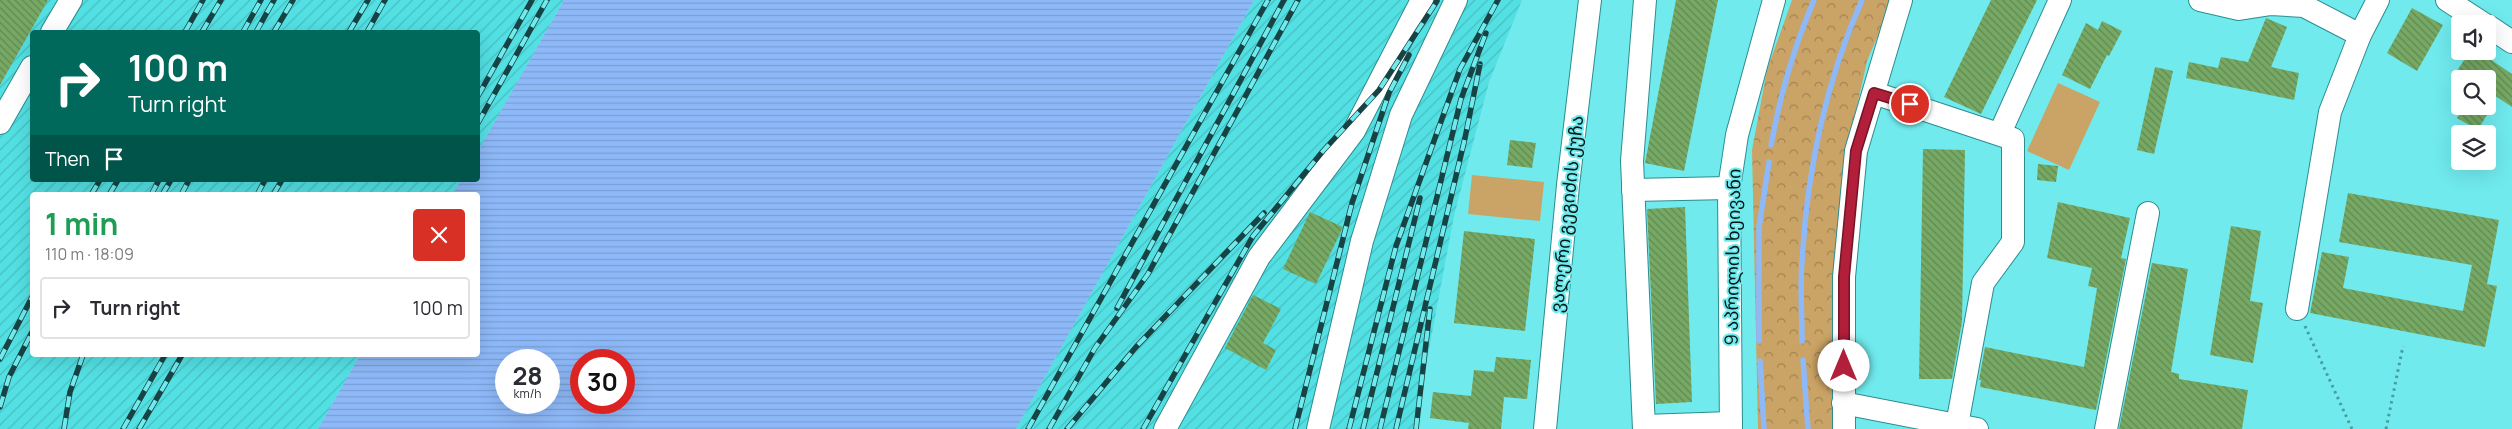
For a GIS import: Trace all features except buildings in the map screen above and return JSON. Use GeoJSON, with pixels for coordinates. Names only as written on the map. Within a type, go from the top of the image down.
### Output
{"type":"FeatureCollection","features":[{"type":"Feature","properties":{"kind":"street"},"geometry":{"type":"LineString","coordinates":[[53,30],[71,0]]}},
{"type":"Feature","properties":{"kind":"street"},"geometry":{"type":"LineString","coordinates":[[1165,429],[1259,257],[1354,131],[1422,0]]}},
{"type":"Feature","properties":{"kind":"street"},"geometry":{"type":"LineString","coordinates":[[1318,429],[1362,240],[1401,115],[1456,0]]}},
{"type":"Feature","properties":{"kind":"street","name":"ვალერი გეგიძის ქუჩა"},"geometry":{"type":"LineString","coordinates":[[1545,429],[1568,185],[1590,0]]}},
{"type":"Feature","properties":{"kind":"street"},"geometry":{"type":"LineString","coordinates":[[1645,0],[1632,161],[1644,428],[1731,426]]}},
{"type":"Feature","properties":{"kind":"street","name":"9 აპრილის ხეივანი"},"geometry":{"type":"LineString","coordinates":[[1731,426],[1730,188],[1737,135],[1774,0]]}},
{"type":"Feature","properties":{"kind":"street"},"geometry":{"type":"LineString","coordinates":[[1844,429],[1846,258],[1856,151],[1901,0]]}},
{"type":"Feature","properties":{"kind":"street"},"geometry":{"type":"LineString","coordinates":[[2000,133],[2060,0]]}},
{"type":"Feature","properties":{"kind":"street"},"geometry":{"type":"LineString","coordinates":[[2200,0],[2239,9],[2271,4],[2304,6],[2360,35]]}},
{"type":"Feature","properties":{"kind":"street"},"geometry":{"type":"LineString","coordinates":[[2297,309],[2330,112],[2360,35],[2378,0]]}},
{"type":"Feature","properties":{"kind":"street"},"geometry":{"type":"LineString","coordinates":[[2447,0],[2470,15]]}},
{"type":"Feature","properties":{"kind":"street"},"geometry":{"type":"LineString","coordinates":[[2496,31],[2512,42]]}},
{"type":"Feature","properties":{"kind":"street"},"geometry":{"type":"LineString","coordinates":[[0,123],[30,70]]}},
{"type":"Feature","properties":{"kind":"street"},"geometry":{"type":"LineString","coordinates":[[1843,403],[1967,427],[1983,283],[2013,242],[2014,139],[1874,93]]}},
{"type":"Feature","properties":{"kind":"street"},"geometry":{"type":"LineString","coordinates":[[1633,190],[1730,188]]}},
{"type":"Feature","properties":{"kind":"street"},"geometry":{"type":"LineString","coordinates":[[2106,429],[2148,214]]}},
{"type":"Feature","properties":{"kind":"path"},"geometry":{"type":"LineString","coordinates":[[2297,309],[2352,429]]}},
{"type":"Feature","properties":{"kind":"path"},"geometry":{"type":"LineString","coordinates":[[2386,429],[2403,346]]}},
{"type":"Feature","properties":{"kind":"shaded area"},"geometry":{"type":"Polygon","coordinates":[[[0,0],[564,0],[480,147],[480,30],[30,30],[30,182],[460,182],[454,192],[30,192],[30,357],[359,357],[318,429],[0,429],[0,0]]]}},
{"type":"Feature","properties":{"kind":"shaded area"},"geometry":{"type":"Polygon","coordinates":[[[564,0],[1254,0],[1016,429],[318,429],[359,357],[480,357],[480,192],[454,192],[460,182],[480,182],[480,147],[564,0]]]}},
{"type":"Feature","properties":{"kind":"shaded area"},"geometry":{"type":"Polygon","coordinates":[[[1254,0],[1522,0],[1489,82],[1454,216],[1414,429],[1016,429],[1254,0]]]}},
{"type":"Feature","properties":{"kind":"green space"},"geometry":{"type":"Polygon","coordinates":[[[1792,0],[1893,0],[1867,61],[1848,146],[1835,429],[1758,429],[1752,150],[1767,70],[1792,0]]]}},
{"type":"Feature","properties":{"kind":"green space"},"geometry":{"type":"Polygon","coordinates":[[[2058,83],[2100,102],[2069,170],[2027,151],[2058,83]]]}},
{"type":"Feature","properties":{"kind":"green space"},"geometry":{"type":"Polygon","coordinates":[[[1472,175],[1544,182],[1540,221],[1468,214],[1472,175]]]}},
{"type":"Feature","properties":{"kind":"waterway"},"geometry":{"type":"LineString","coordinates":[[1771,145],[1788,71],[1814,0]]}},
{"type":"Feature","properties":{"kind":"waterway"},"geometry":{"type":"LineString","coordinates":[[1802,341],[1802,261],[1808,194],[1820,127],[1838,62],[1862,0]]}},
{"type":"Feature","properties":{"kind":"waterway"},"geometry":{"type":"LineString","coordinates":[[1759,341],[1759,227],[1769,162]]}},
{"type":"Feature","properties":{"kind":"waterway"},"geometry":{"type":"LineString","coordinates":[[1803,360],[1808,429]]}},
{"type":"Feature","properties":{"kind":"waterway"},"geometry":{"type":"LineString","coordinates":[[1760,361],[1764,429]]}},
{"type":"Feature","properties":{"kind":"railway"},"geometry":{"type":"LineString","coordinates":[[186,30],[203,0]]}},
{"type":"Feature","properties":{"kind":"railway"},"geometry":{"type":"LineString","coordinates":[[203,30],[221,0]]}},
{"type":"Feature","properties":{"kind":"railway"},"geometry":{"type":"LineString","coordinates":[[244,30],[261,0]]}},
{"type":"Feature","properties":{"kind":"railway"},"geometry":{"type":"LineString","coordinates":[[257,30],[274,0]]}},
{"type":"Feature","properties":{"kind":"railway"},"geometry":{"type":"LineString","coordinates":[[275,30],[293,0]]}},
{"type":"Feature","properties":{"kind":"railway"},"geometry":{"type":"LineString","coordinates":[[350,30],[368,0]]}},
{"type":"Feature","properties":{"kind":"railway"},"geometry":{"type":"LineString","coordinates":[[368,30],[385,0]]}},
{"type":"Feature","properties":{"kind":"railway"},"geometry":{"type":"LineString","coordinates":[[480,92],[532,0]]}},
{"type":"Feature","properties":{"kind":"railway"},"geometry":{"type":"LineString","coordinates":[[480,119],[547,0]]}},
{"type":"Feature","properties":{"kind":"railway"},"geometry":{"type":"LineString","coordinates":[[1028,429],[1268,0]]}},
{"type":"Feature","properties":{"kind":"railway"},"geometry":{"type":"LineString","coordinates":[[1117,308],[1284,0]]}},
{"type":"Feature","properties":{"kind":"railway"},"geometry":{"type":"LineString","coordinates":[[1049,429],[1095,348],[1148,274],[1298,0]]}},
{"type":"Feature","properties":{"kind":"railway"},"geometry":{"type":"LineString","coordinates":[[1349,429],[1396,246],[1460,69],[1498,0]]}},
{"type":"Feature","properties":{"kind":"railway"},"geometry":{"type":"LineString","coordinates":[[1143,429],[1253,236],[1323,151],[1379,90],[1437,1]]}},
{"type":"Feature","properties":{"kind":"railway"},"geometry":{"type":"LineString","coordinates":[[1380,429],[1461,99],[1486,33]]}},
{"type":"Feature","properties":{"kind":"railway"},"geometry":{"type":"LineString","coordinates":[[1295,429],[1352,203],[1389,93],[1409,55]]}},
{"type":"Feature","properties":{"kind":"railway"},"geometry":{"type":"LineString","coordinates":[[1396,429],[1465,138],[1480,64]]}},
{"type":"Feature","properties":{"kind":"railway"},"geometry":{"type":"LineString","coordinates":[[93,192],[99,182]]}},
{"type":"Feature","properties":{"kind":"railway"},"geometry":{"type":"LineString","coordinates":[[111,192],[117,182]]}},
{"type":"Feature","properties":{"kind":"railway"},"geometry":{"type":"LineString","coordinates":[[153,192],[158,182]]}},
{"type":"Feature","properties":{"kind":"railway"},"geometry":{"type":"LineString","coordinates":[[164,192],[170,182]]}},
{"type":"Feature","properties":{"kind":"railway"},"geometry":{"type":"LineString","coordinates":[[183,192],[188,182]]}},
{"type":"Feature","properties":{"kind":"railway"},"geometry":{"type":"LineString","coordinates":[[259,192],[264,182]]}},
{"type":"Feature","properties":{"kind":"railway"},"geometry":{"type":"LineString","coordinates":[[275,192],[281,182]]}},
{"type":"Feature","properties":{"kind":"railway"},"geometry":{"type":"LineString","coordinates":[[1363,429],[1420,198]]}},
{"type":"Feature","properties":{"kind":"railway"},"geometry":{"type":"LineString","coordinates":[[1067,429],[1136,347],[1264,213]]}},
{"type":"Feature","properties":{"kind":"railway"},"geometry":{"type":"LineString","coordinates":[[0,359],[30,301]]}},
{"type":"Feature","properties":{"kind":"railway"},"geometry":{"type":"LineString","coordinates":[[1416,429],[1430,309]]}},
{"type":"Feature","properties":{"kind":"railway"},"geometry":{"type":"LineString","coordinates":[[0,407],[9,377],[30,336]]}},
{"type":"Feature","properties":{"kind":"railway"},"geometry":{"type":"LineString","coordinates":[[64,429],[70,392],[82,357]]}},
{"type":"Feature","properties":{"kind":"railway"},"geometry":{"type":"LineString","coordinates":[[123,429],[164,357]]}},
{"type":"Feature","properties":{"kind":"railway"},"geometry":{"type":"LineString","coordinates":[[139,429],[181,357]]}},
{"type":"Feature","properties":{"kind":"route"},"geometry":{"type":"LineString","coordinates":[[1844,366],[1844,277],[1856,151],[1874,93],[1910,104]]}}]}
